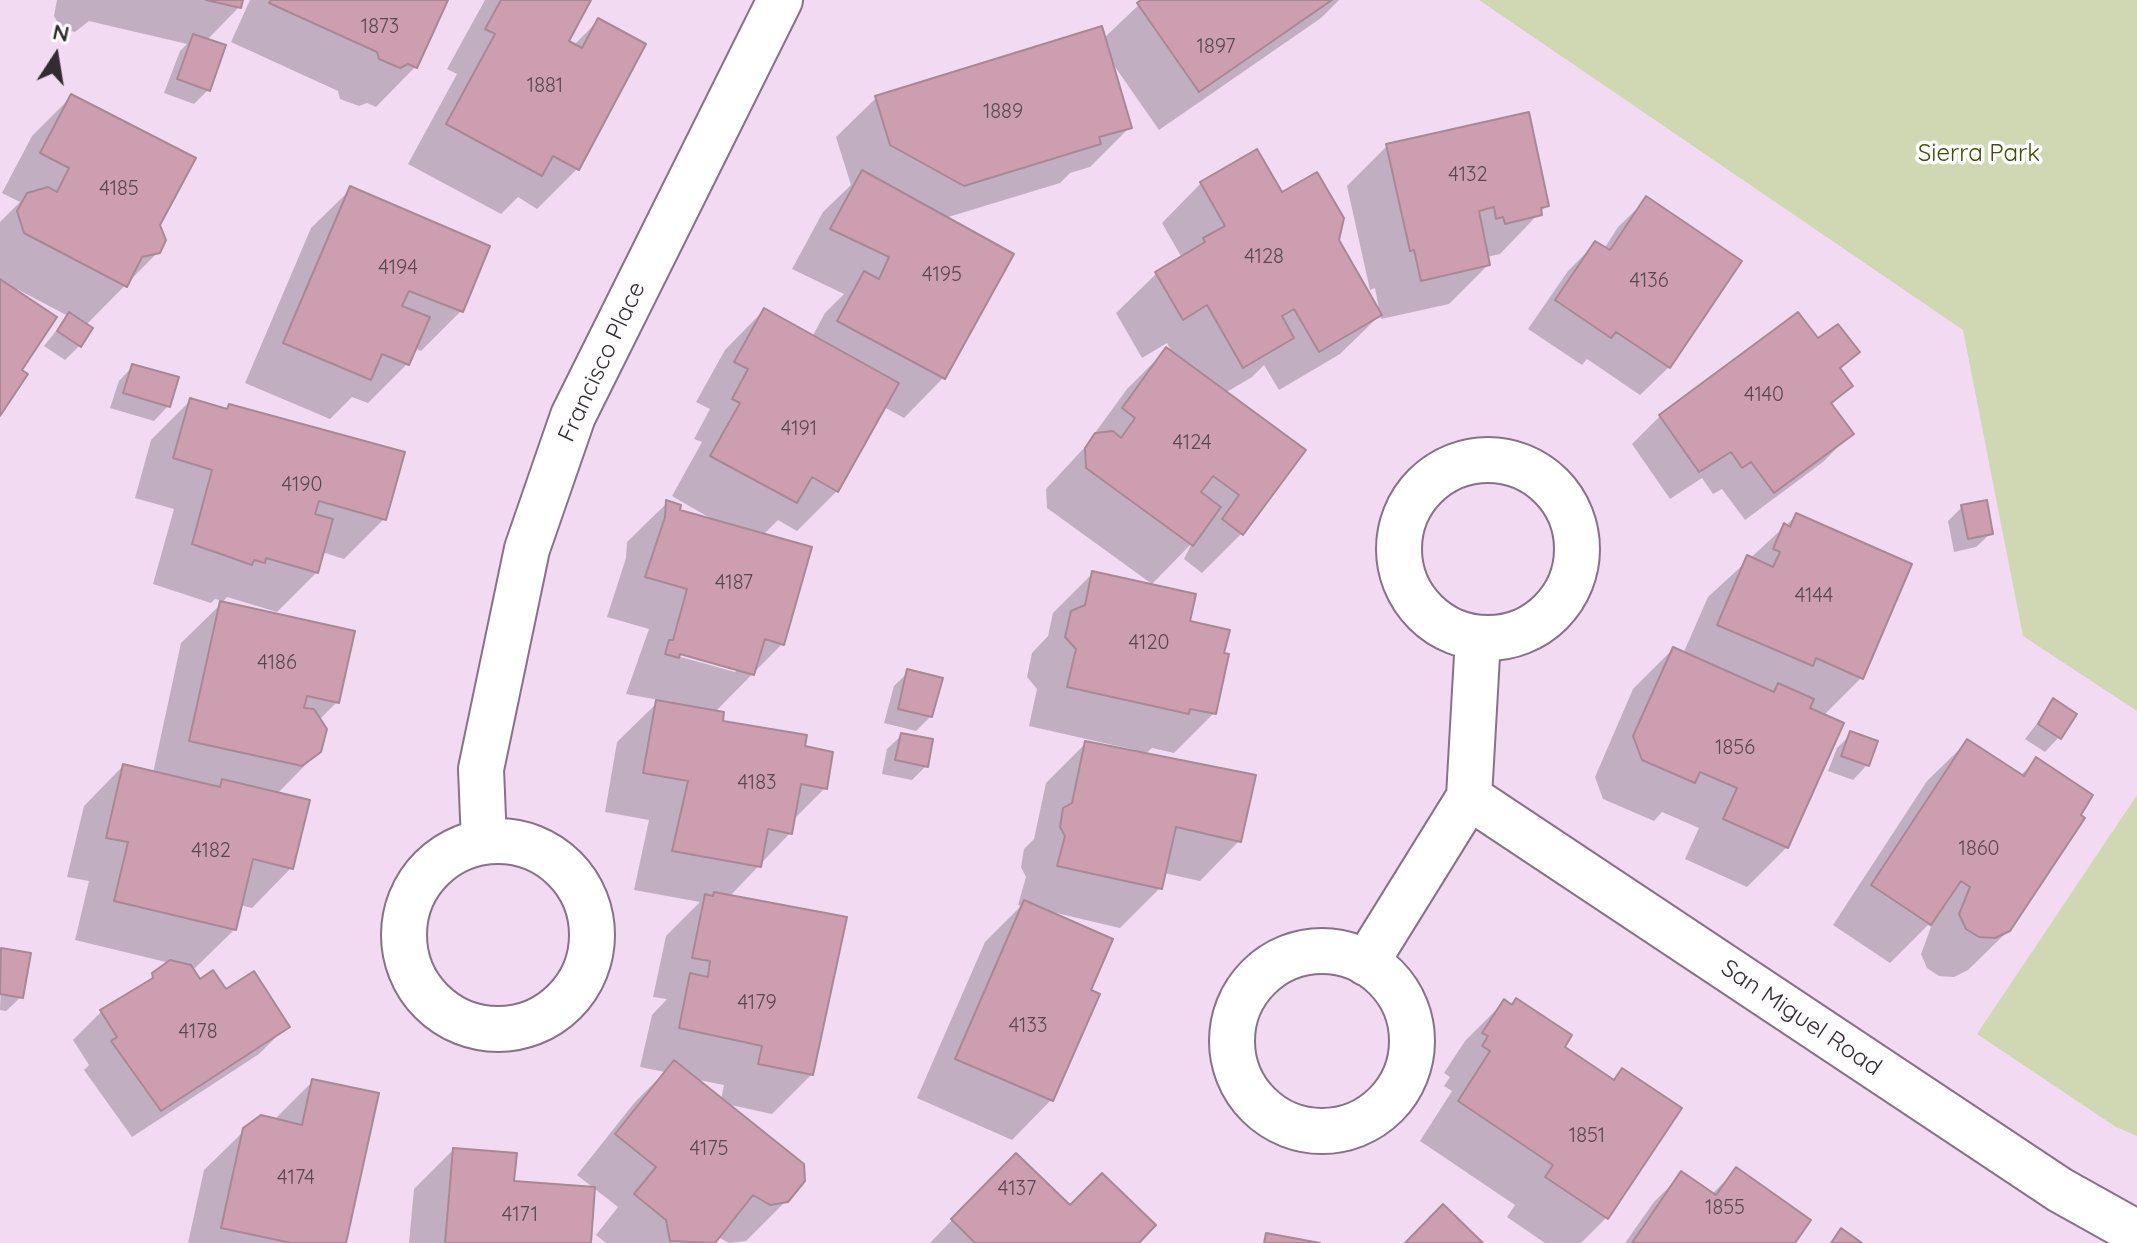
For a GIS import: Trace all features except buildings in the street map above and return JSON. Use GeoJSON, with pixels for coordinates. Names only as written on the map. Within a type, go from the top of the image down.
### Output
{"type":"FeatureCollection","features":[{"type":"Feature","properties":{"kind":"street","name":"Francisco Place"},"geometry":{"type":"LineString","coordinates":[[484,842],[481,769],[524,564],[573,416],[780,0]]}},
{"type":"Feature","properties":{"kind":"street"},"geometry":{"type":"LineString","coordinates":[[1487,459],[1516,463],[1542,477],[1562,498],[1574,525],[1577,554],[1571,581],[1564,594],[1534,626],[1507,635],[1478,638],[1450,629],[1425,612],[1408,588],[1400,559],[1400,529],[1412,502],[1431,480],[1457,464],[1487,459]]}},
{"type":"Feature","properties":{"kind":"street"},"geometry":{"type":"LineString","coordinates":[[1366,963],[1469,797],[1478,638]]}},
{"type":"Feature","properties":{"kind":"street","name":"San Miguel Road"},"geometry":{"type":"LineString","coordinates":[[1469,797],[2060,1190],[2137,1233]]}},
{"type":"Feature","properties":{"kind":"street"},"geometry":{"type":"LineString","coordinates":[[484,842],[515,842],[545,853],[569,872],[586,899],[593,930],[589,961],[576,989],[553,1012],[525,1026],[494,1029],[463,1022],[436,1006],[417,983],[406,954],[405,924],[413,894],[430,869],[455,851],[484,842]]}},
{"type":"Feature","properties":{"kind":"street"},"geometry":{"type":"LineString","coordinates":[[1309,952],[1338,953],[1366,963],[1390,981],[1406,1007],[1412,1036],[1409,1067],[1396,1094],[1374,1114],[1347,1128],[1317,1131],[1288,1125],[1262,1109],[1243,1087],[1232,1059],[1232,1030],[1240,1001],[1257,978],[1280,960],[1309,952]]}},
{"type":"Feature","properties":{"kind":"green space","name":"Sierra Park"},"geometry":{"type":"Polygon","coordinates":[[[1479,0],[2137,0],[2137,711],[2023,636],[1963,330],[1479,0]]]}},
{"type":"Feature","properties":{"kind":"green space"},"geometry":{"type":"Polygon","coordinates":[[[2137,795],[2137,1136],[2116,1127],[1977,1034],[2137,795]]]}}]}
